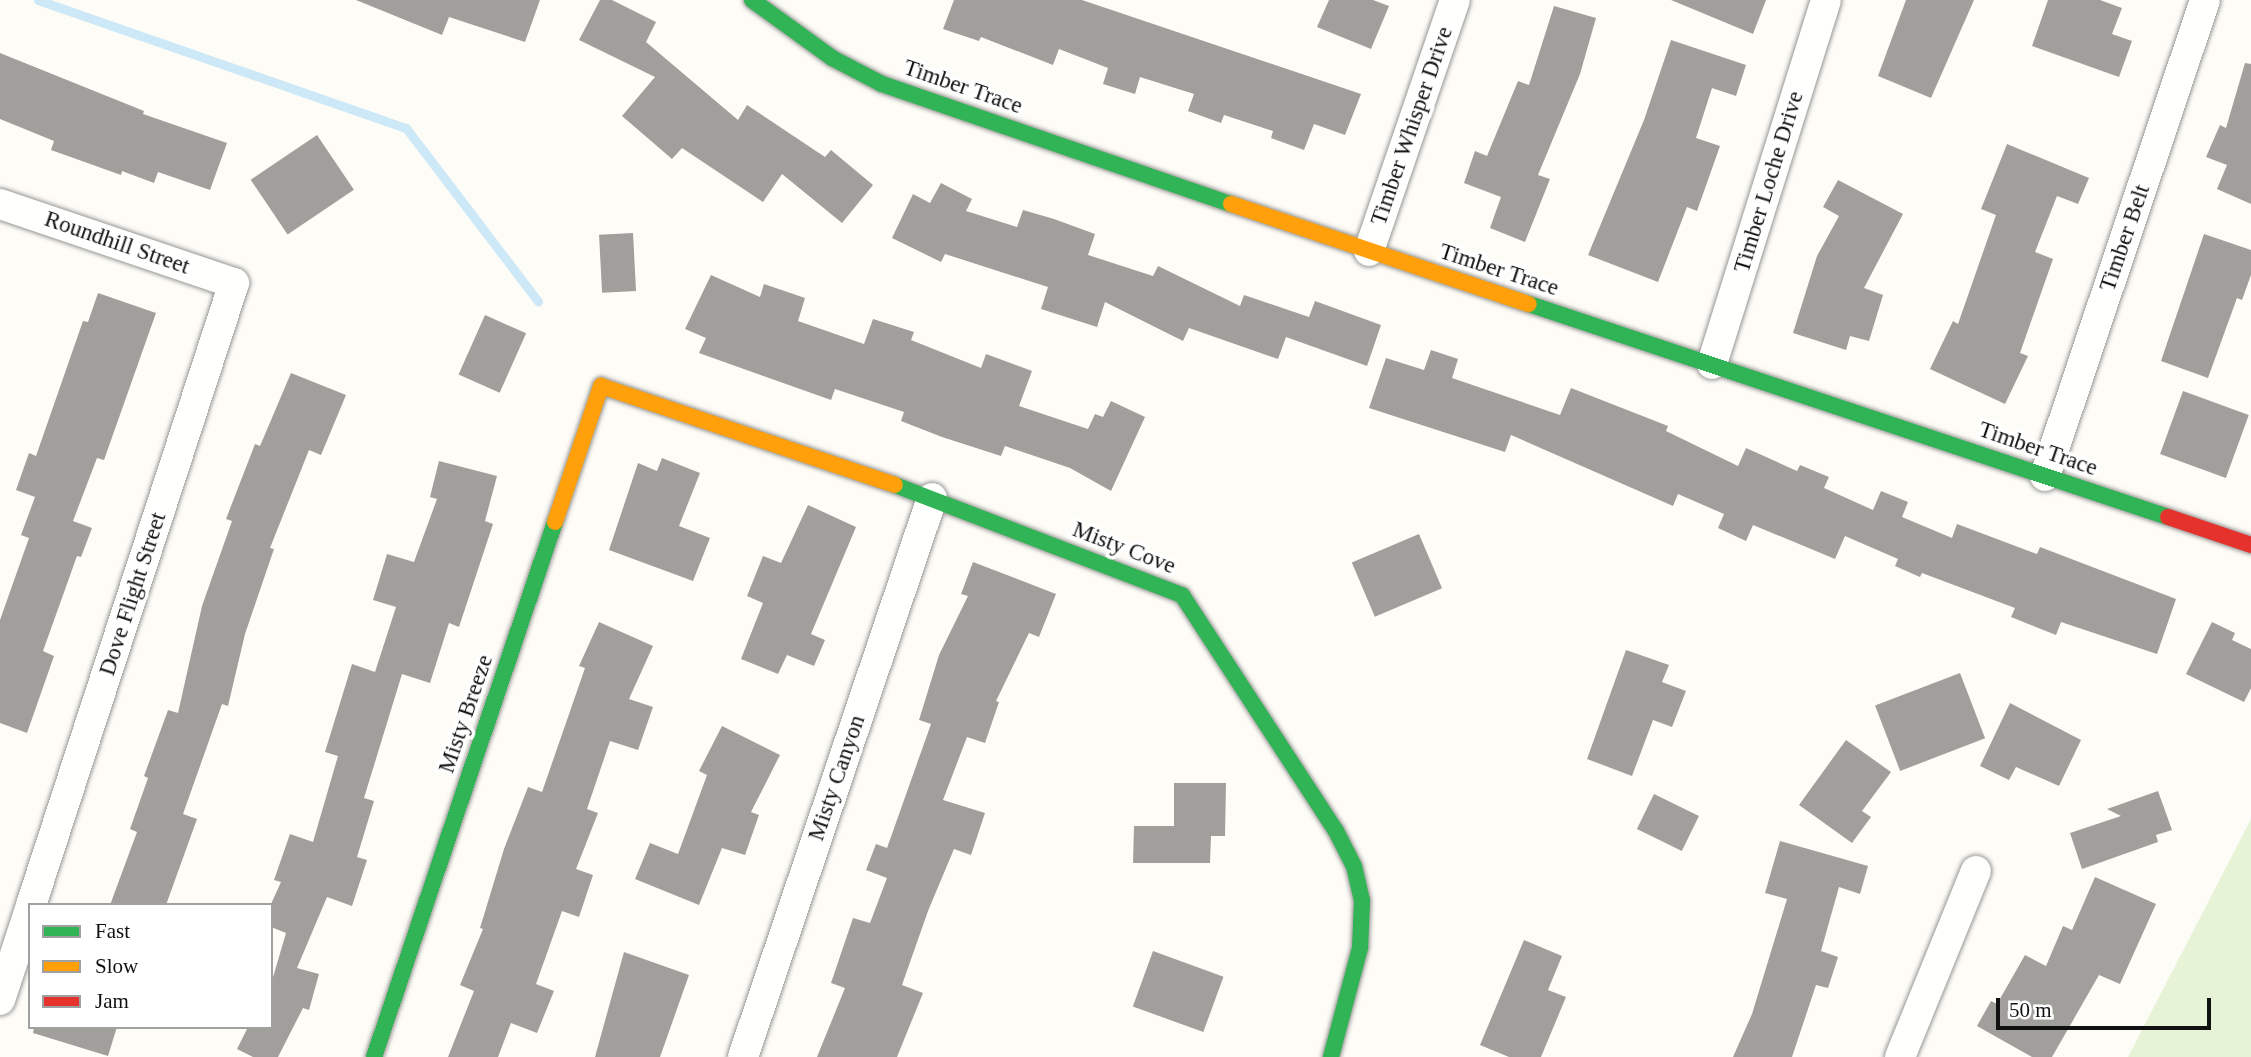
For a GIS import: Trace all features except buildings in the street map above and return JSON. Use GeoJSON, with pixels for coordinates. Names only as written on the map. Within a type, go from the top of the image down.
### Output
{"type":"FeatureCollection","features":[{"type":"Feature","properties":{"kind":"street","name":"Timber Trace"},"geometry":{"type":"LineString","coordinates":[[752,0],[832,58],[882,83],[1369,251],[2251,545]]}},
{"type":"Feature","properties":{"kind":"street","name":"Timber Whisper Drive"},"geometry":{"type":"LineString","coordinates":[[1369,251],[1454,0]]}},
{"type":"Feature","properties":{"kind":"street","name":"Timber Loche Drive"},"geometry":{"type":"LineString","coordinates":[[1712,365],[1826,0]]}},
{"type":"Feature","properties":{"kind":"street","name":"Timber Belt"},"geometry":{"type":"LineString","coordinates":[[2045,476],[2205,0]]}},
{"type":"Feature","properties":{"kind":"street","name":"Roundhill Street"},"geometry":{"type":"LineString","coordinates":[[0,204],[234,283]]}},
{"type":"Feature","properties":{"kind":"street","name":"Dove Flight Street"},"geometry":{"type":"LineString","coordinates":[[31,903],[234,283]]}},
{"type":"Feature","properties":{"kind":"street","name":"Misty Cove"},"geometry":{"type":"LineString","coordinates":[[601,386],[932,498],[1182,594],[1336,831],[1354,866],[1362,901],[1360,948],[1347,1011],[1331,1057]]}},
{"type":"Feature","properties":{"kind":"street","name":"Misty Breeze"},"geometry":{"type":"LineString","coordinates":[[374,1057],[601,386]]}},
{"type":"Feature","properties":{"kind":"street","name":"Misty Canyon"},"geometry":{"type":"LineString","coordinates":[[743,1057],[932,498]]}},
{"type":"Feature","properties":{"kind":"street"},"geometry":{"type":"LineString","coordinates":[[1900,1057],[1976,872]]}},
{"type":"Feature","properties":{"kind":"street","name":"Dove Flight Street"},"geometry":{"type":"LineString","coordinates":[[0,1000],[28,913]]}},
{"type":"Feature","properties":{"kind":"green space"},"geometry":{"type":"Polygon","coordinates":[[[2251,819],[2251,1057],[2128,1057],[2251,819]]]}},
{"type":"Feature","properties":{"kind":"waterway"},"geometry":{"type":"LineString","coordinates":[[38,0],[406,128],[538,301]]}},
{"type":"Feature","properties":{"kind":"traffic: fast"},"geometry":{"type":"LineString","coordinates":[[752,0],[832,58],[882,84],[1231,204]]}},
{"type":"Feature","properties":{"kind":"traffic: fast"},"geometry":{"type":"LineString","coordinates":[[1529,304],[2168,517]]}},
{"type":"Feature","properties":{"kind":"traffic: fast"},"geometry":{"type":"LineString","coordinates":[[895,485],[1182,595],[1336,831],[1354,866],[1362,901],[1360,948],[1331,1057]]}},
{"type":"Feature","properties":{"kind":"traffic: fast"},"geometry":{"type":"LineString","coordinates":[[374,1057],[555,522]]}},
{"type":"Feature","properties":{"kind":"traffic: slow"},"geometry":{"type":"LineString","coordinates":[[1231,204],[1529,304]]}},
{"type":"Feature","properties":{"kind":"traffic: slow"},"geometry":{"type":"LineString","coordinates":[[555,522],[601,386],[895,485]]}},
{"type":"Feature","properties":{"kind":"traffic: jam"},"geometry":{"type":"LineString","coordinates":[[2168,517],[2251,545]]}}]}
